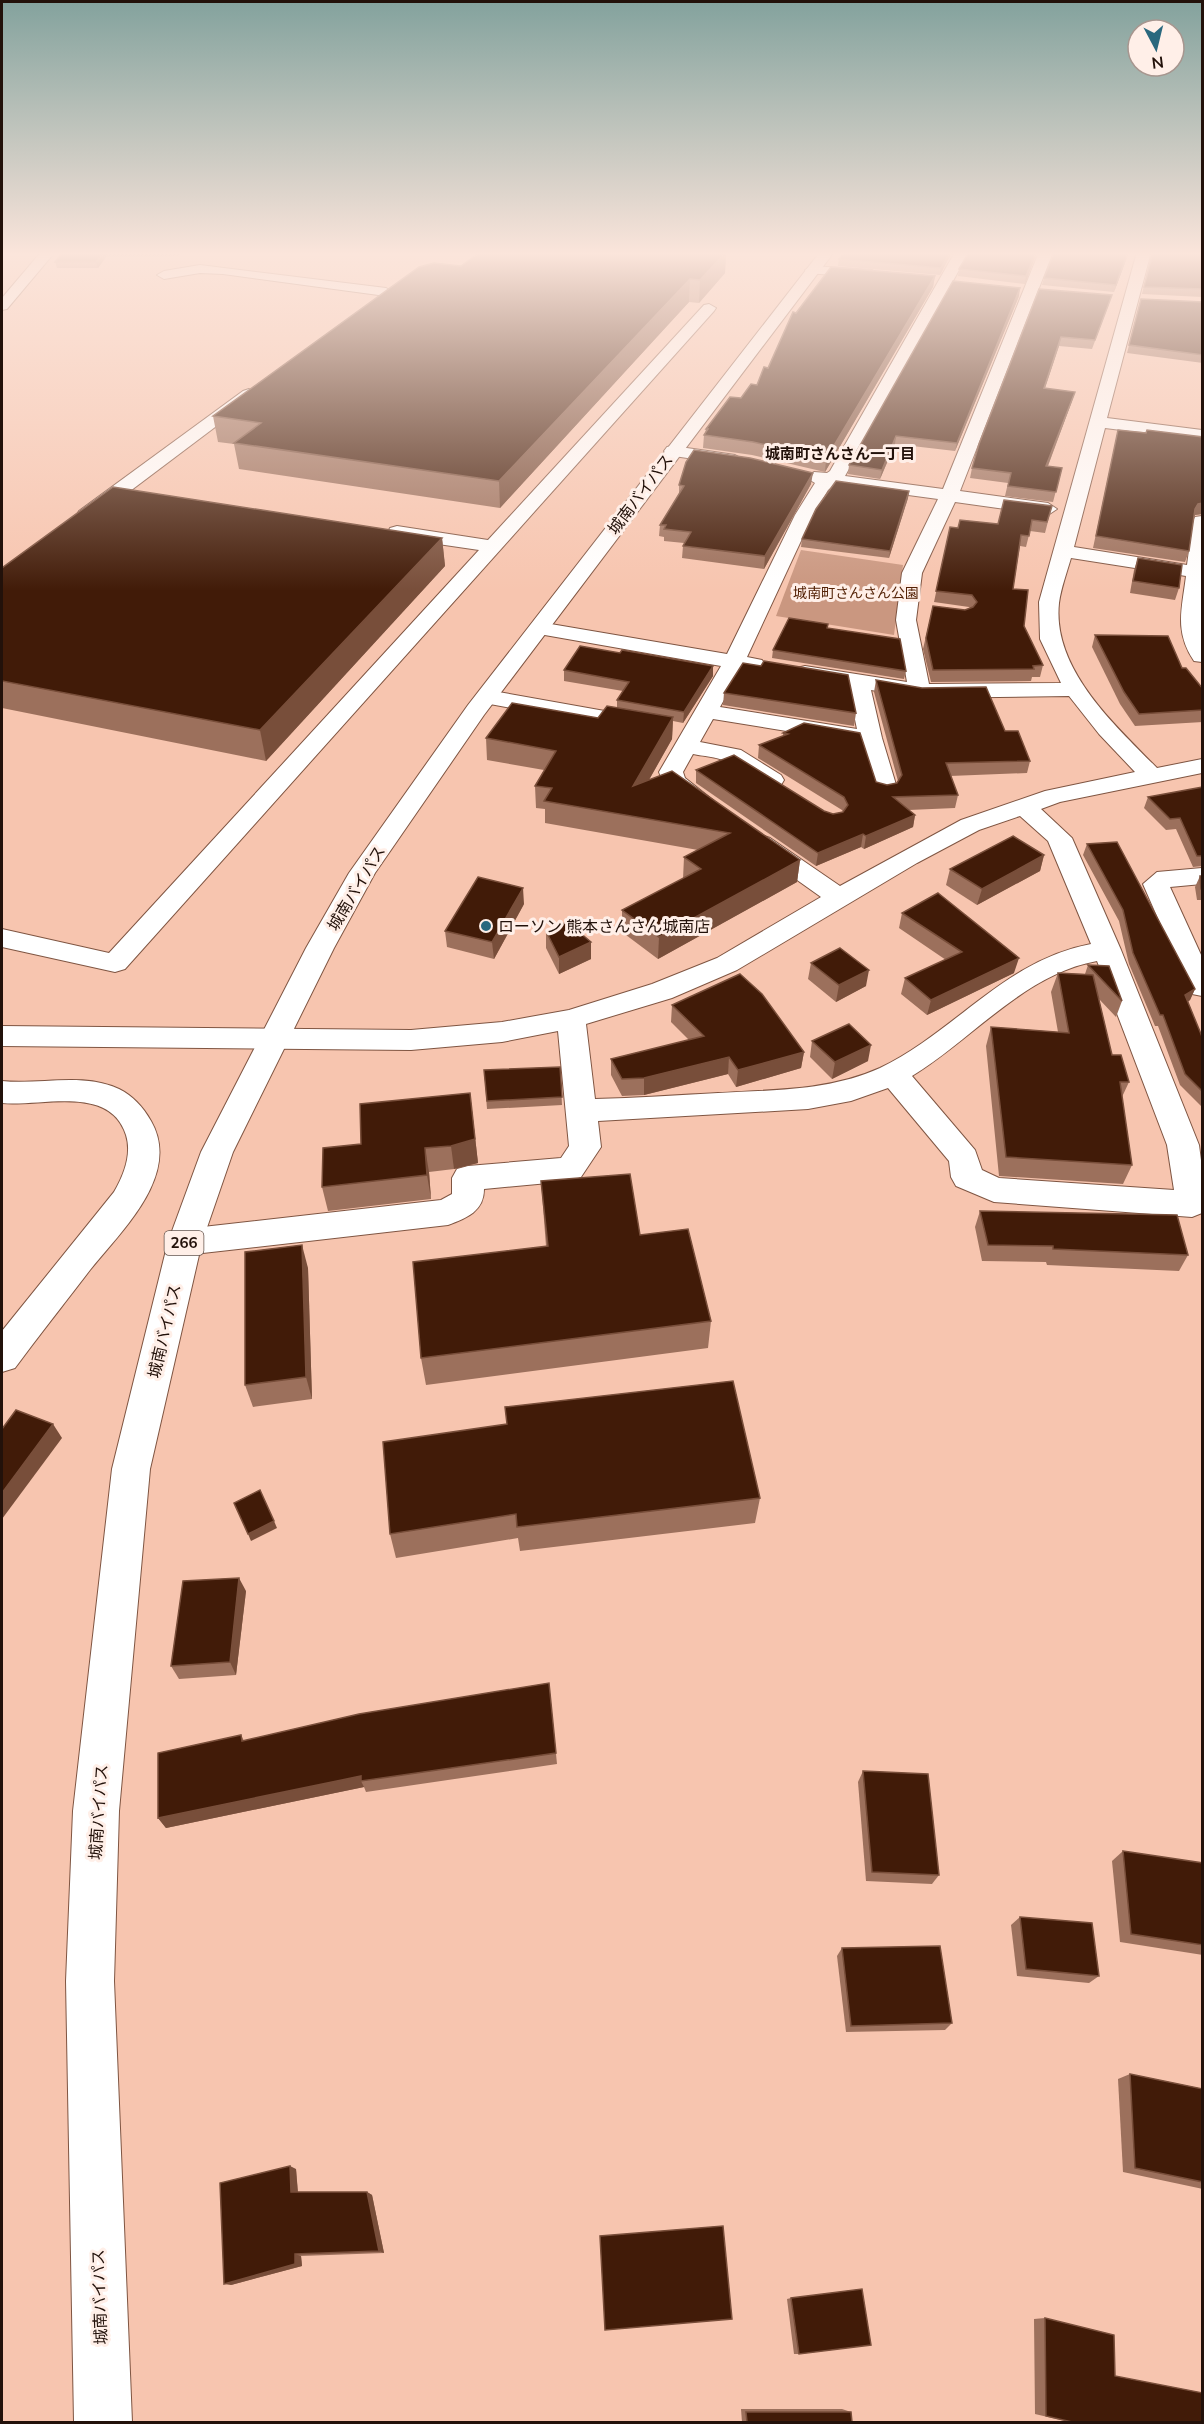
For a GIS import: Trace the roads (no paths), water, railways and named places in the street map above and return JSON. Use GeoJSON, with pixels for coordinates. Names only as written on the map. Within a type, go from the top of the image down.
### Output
{"type":"FeatureCollection","features":[{"type":"Feature","properties":{"kind":"main road"},"geometry":{"type":"LineString","coordinates":[[2,938],[116,963],[657,365]]}},
{"type":"Feature","properties":{"kind":"main road","name":"城南バイパス"},"geometry":{"type":"LineString","coordinates":[[103,2422],[90,1981],[96,1811],[131,1469],[185,1242],[217,1152],[320,948],[362,873],[487,697],[739,365]]}},
{"type":"Feature","properties":{"kind":"main road"},"geometry":{"type":"LineString","coordinates":[[720,814],[674,781],[671,772],[734,662],[804,515],[821,487],[837,474],[902,365]]}},
{"type":"Feature","properties":{"kind":"main road"},"geometry":{"type":"LineString","coordinates":[[920,691],[911,656],[906,620],[912,573],[949,496],[1001,365]]}},
{"type":"Feature","properties":{"kind":"main road"},"geometry":{"type":"LineString","coordinates":[[1113,365],[1049,602],[1051,637],[1075,689],[1096,719],[1152,776]]}},
{"type":"Feature","properties":{"kind":"main road"},"geometry":{"type":"LineString","coordinates":[[76,522],[262,385]]}},
{"type":"Feature","properties":{"kind":"main road"},"geometry":{"type":"LineString","coordinates":[[1098,422],[1203,435]]}},
{"type":"Feature","properties":{"kind":"main road"},"geometry":{"type":"LineString","coordinates":[[673,451],[752,462]]}},
{"type":"Feature","properties":{"kind":"main road"},"geometry":{"type":"LineString","coordinates":[[799,475],[1074,513]]}},
{"type":"Feature","properties":{"kind":"main road"},"geometry":{"type":"LineString","coordinates":[[118,491],[142,495]]}},
{"type":"Feature","properties":{"kind":"main road"},"geometry":{"type":"LineString","coordinates":[[1202,524],[1199,573],[1190,629],[1203,656]]}},
{"type":"Feature","properties":{"kind":"main road"},"geometry":{"type":"LineString","coordinates":[[376,529],[493,546]]}},
{"type":"Feature","properties":{"kind":"main road"},"geometry":{"type":"LineString","coordinates":[[1063,551],[1199,573]]}},
{"type":"Feature","properties":{"kind":"main road"},"geometry":{"type":"LineString","coordinates":[[908,607],[929,609]]}},
{"type":"Feature","properties":{"kind":"main road"},"geometry":{"type":"LineString","coordinates":[[539,628],[920,691],[1075,689]]}},
{"type":"Feature","properties":{"kind":"main road"},"geometry":{"type":"LineString","coordinates":[[858,681],[870,738],[885,788]]}},
{"type":"Feature","properties":{"kind":"main road"},"geometry":{"type":"LineString","coordinates":[[487,697],[689,740],[733,755],[792,792]]}},
{"type":"Feature","properties":{"kind":"main road"},"geometry":{"type":"LineString","coordinates":[[705,711],[870,738]]}},
{"type":"Feature","properties":{"kind":"main road"},"geometry":{"type":"LineString","coordinates":[[2,1036],[411,1040],[502,1032],[571,1019],[662,991],[727,964],[908,858],[970,825],[1054,796],[1203,766]]}},
{"type":"Feature","properties":{"kind":"main road"},"geometry":{"type":"LineString","coordinates":[[893,1074],[963,1158],[967,1177],[994,1190],[1197,1204],[1183,1145],[1107,950],[1059,838],[1023,806]]}},
{"type":"Feature","properties":{"kind":"main road"},"geometry":{"type":"LineString","coordinates":[[748,833],[841,899]]}},
{"type":"Feature","properties":{"kind":"main road"},"geometry":{"type":"LineString","coordinates":[[1203,876],[1166,878],[1155,884],[1203,987]]}},
{"type":"Feature","properties":{"kind":"main road"},"geometry":{"type":"LineString","coordinates":[[583,1111],[811,1098],[842,1094],[893,1074],[955,1033],[1025,978],[1082,952],[1107,950]]}},
{"type":"Feature","properties":{"kind":"main road"},"geometry":{"type":"LineString","coordinates":[[185,1242],[448,1212],[468,1200],[468,1178],[570,1169],[585,1147],[583,1111],[571,1019]]}},
{"type":"Feature","properties":{"kind":"main road"},"geometry":{"type":"LineString","coordinates":[[2,1092],[22,1095],[70,1092],[98,1094],[122,1105],[137,1121],[143,1161],[133,1187],[111,1220],[2,1357]]}},
{"type":"Feature","properties":{"kind":"place","name":"ローソン 熊本さんさん城南店"},"geometry":{"type":"Point","coordinates":[486,926]}},
{"type":"Feature","properties":{"kind":"district","name":"城南町さんさん一丁目"},"geometry":{"type":"Point","coordinates":[840,454]}},
{"type":"Feature","properties":{"kind":"park label","name":"城南町さんさん公園"},"geometry":{"type":"Point","coordinates":[856,593]}}]}
